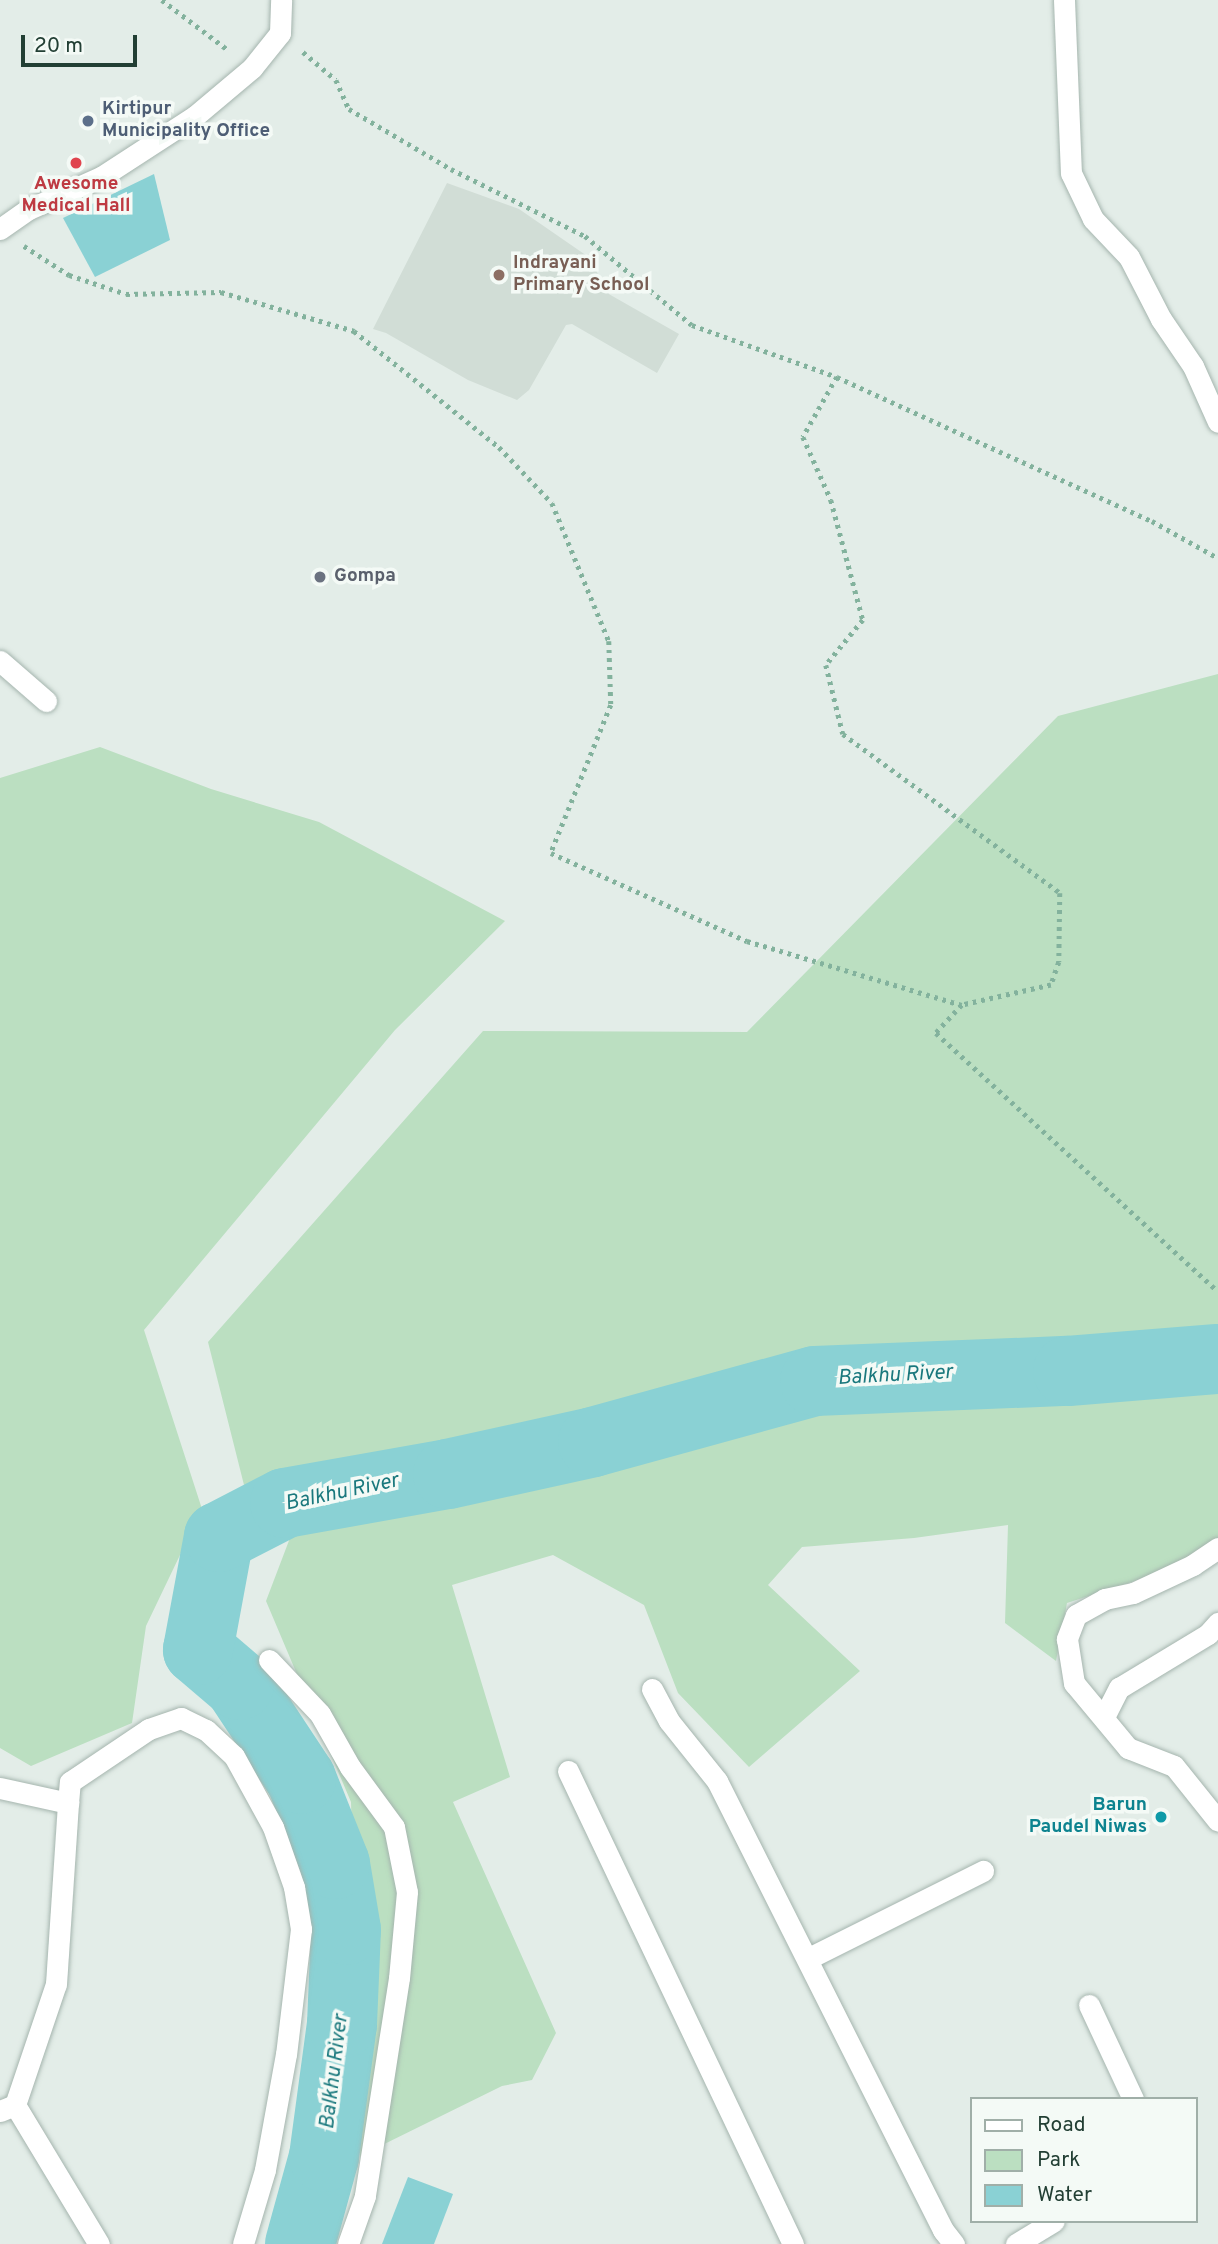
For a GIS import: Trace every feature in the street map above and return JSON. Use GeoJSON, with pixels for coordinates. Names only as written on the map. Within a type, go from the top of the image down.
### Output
{"type":"FeatureCollection","features":[{"type":"Feature","properties":{"kind":"street"},"geometry":{"type":"LineString","coordinates":[[0,229],[29,209],[101,177],[195,116],[252,68],[281,33],[281,0]]}},
{"type":"Feature","properties":{"kind":"street"},"geometry":{"type":"LineString","coordinates":[[1064,1],[1071,173],[1093,219],[1129,257],[1161,318],[1193,366],[1218,422]]}},
{"type":"Feature","properties":{"kind":"street"},"geometry":{"type":"LineString","coordinates":[[0,661],[46,701]]}},
{"type":"Feature","properties":{"kind":"street"},"geometry":{"type":"LineString","coordinates":[[1218,1548],[1193,1565],[1133,1593],[1105,1599],[1076,1615],[1067,1639],[1074,1683],[1128,1748],[1174,1766],[1218,1821]]}},
{"type":"Feature","properties":{"kind":"street"},"geometry":{"type":"LineString","coordinates":[[1104,1717],[1119,1688],[1208,1634],[1218,1623]]}},
{"type":"Feature","properties":{"kind":"street"},"geometry":{"type":"LineString","coordinates":[[269,1660],[320,1714],[350,1767],[394,1827],[407,1892],[399,1978],[365,2196],[348,2244]]}},
{"type":"Feature","properties":{"kind":"street"},"geometry":{"type":"LineString","coordinates":[[652,1689],[669,1721],[718,1781],[943,2230],[954,2244]]}},
{"type":"Feature","properties":{"kind":"street"},"geometry":{"type":"LineString","coordinates":[[99,2244],[7,2108],[56,1984],[70,1782],[149,1729],[181,1718],[206,1730],[234,1756],[273,1827],[294,1887],[301,1928],[286,2054],[265,2170],[243,2244]]}},
{"type":"Feature","properties":{"kind":"street"},"geometry":{"type":"LineString","coordinates":[[568,1771],[793,2244]]}},
{"type":"Feature","properties":{"kind":"street"},"geometry":{"type":"LineString","coordinates":[[2,1790],[68,1803]]}},
{"type":"Feature","properties":{"kind":"street"},"geometry":{"type":"LineString","coordinates":[[807,1959],[983,1871]]}},
{"type":"Feature","properties":{"kind":"street"},"geometry":{"type":"LineString","coordinates":[[1089,2005],[1132,2097]]}},
{"type":"Feature","properties":{"kind":"street"},"geometry":{"type":"LineString","coordinates":[[1016,2244],[1051,2223]]}},
{"type":"Feature","properties":{"kind":"path"},"geometry":{"type":"LineString","coordinates":[[162,0],[252,68]]}},
{"type":"Feature","properties":{"kind":"path"},"geometry":{"type":"LineString","coordinates":[[281,33],[336,80],[349,109],[452,169],[585,236],[692,325],[837,377],[1152,521],[1218,558]]}},
{"type":"Feature","properties":{"kind":"path"},"geometry":{"type":"LineString","coordinates":[[23,246],[69,275],[126,294],[221,292],[354,331],[499,447],[552,503],[609,641],[611,705],[551,853],[747,941],[962,1005],[1051,985],[1059,961],[1060,893],[843,734],[826,665],[863,620],[831,500],[803,437],[837,377]]}},
{"type":"Feature","properties":{"kind":"path"},"geometry":{"type":"LineString","coordinates":[[962,1005],[936,1033],[1218,1291]]}},
{"type":"Feature","properties":{"kind":"shaded area","name":"Indrayani Primary School"},"geometry":{"type":"Polygon","coordinates":[[[447,183],[519,209],[590,258],[607,293],[679,334],[657,373],[572,324],[566,325],[529,390],[517,400],[468,380],[386,333],[373,329],[447,183]]]}},
{"type":"Feature","properties":{"kind":"green space"},"geometry":{"type":"Polygon","coordinates":[[[1218,674],[1218,1334],[787,1364],[244,1485],[208,1342],[483,1031],[747,1032],[1058,716],[1218,674]]]}},
{"type":"Feature","properties":{"kind":"green space"},"geometry":{"type":"Polygon","coordinates":[[[100,747],[211,789],[319,822],[505,921],[395,1030],[144,1330],[202,1509],[146,1626],[132,1723],[31,1766],[0,1748],[0,778],[100,747]]]}},
{"type":"Feature","properties":{"kind":"green space"},"geometry":{"type":"Polygon","coordinates":[[[1218,1375],[1218,1554],[1067,1603],[1056,1661],[1005,1623],[1008,1525],[914,1538],[802,1547],[768,1585],[860,1671],[749,1767],[678,1693],[644,1605],[553,1555],[452,1585],[510,1777],[453,1802],[556,2033],[532,2080],[502,2086],[360,2156],[351,1802],[266,1601],[301,1509],[529,1465],[829,1386],[1218,1375]]]}},
{"type":"Feature","properties":{"kind":"water"},"geometry":{"type":"Polygon","coordinates":[[[154,174],[170,240],[95,277],[63,218],[154,174]]]}},
{"type":"Feature","properties":{"kind":"water"},"geometry":{"type":"Polygon","coordinates":[[[408,2177],[453,2194],[434,2244],[382,2244],[408,2177]]]}},
{"type":"Feature","properties":{"kind":"waterway","name":"Balkhu River"},"geometry":{"type":"LineString","coordinates":[[300,2244],[324,2157],[342,2024],[346,1930],[335,1864],[301,1779],[239,1685],[198,1650],[219,1537],[285,1503],[448,1474],[593,1442],[815,1381],[1068,1371],[1218,1359]]}},
{"type":"Feature","properties":{"kind":"place","name":"Kirtipur Municipality Office"},"geometry":{"type":"Point","coordinates":[88,121]}},
{"type":"Feature","properties":{"kind":"place","name":"Awesome Medical Hall"},"geometry":{"type":"Point","coordinates":[76,163]}},
{"type":"Feature","properties":{"kind":"place","name":"Indrayani Primary School"},"geometry":{"type":"Point","coordinates":[499,275]}},
{"type":"Feature","properties":{"kind":"place","name":"Gompa"},"geometry":{"type":"Point","coordinates":[320,577]}},
{"type":"Feature","properties":{"kind":"place","name":"Barun Paudel Niwas"},"geometry":{"type":"Point","coordinates":[1161,1817]}}]}
